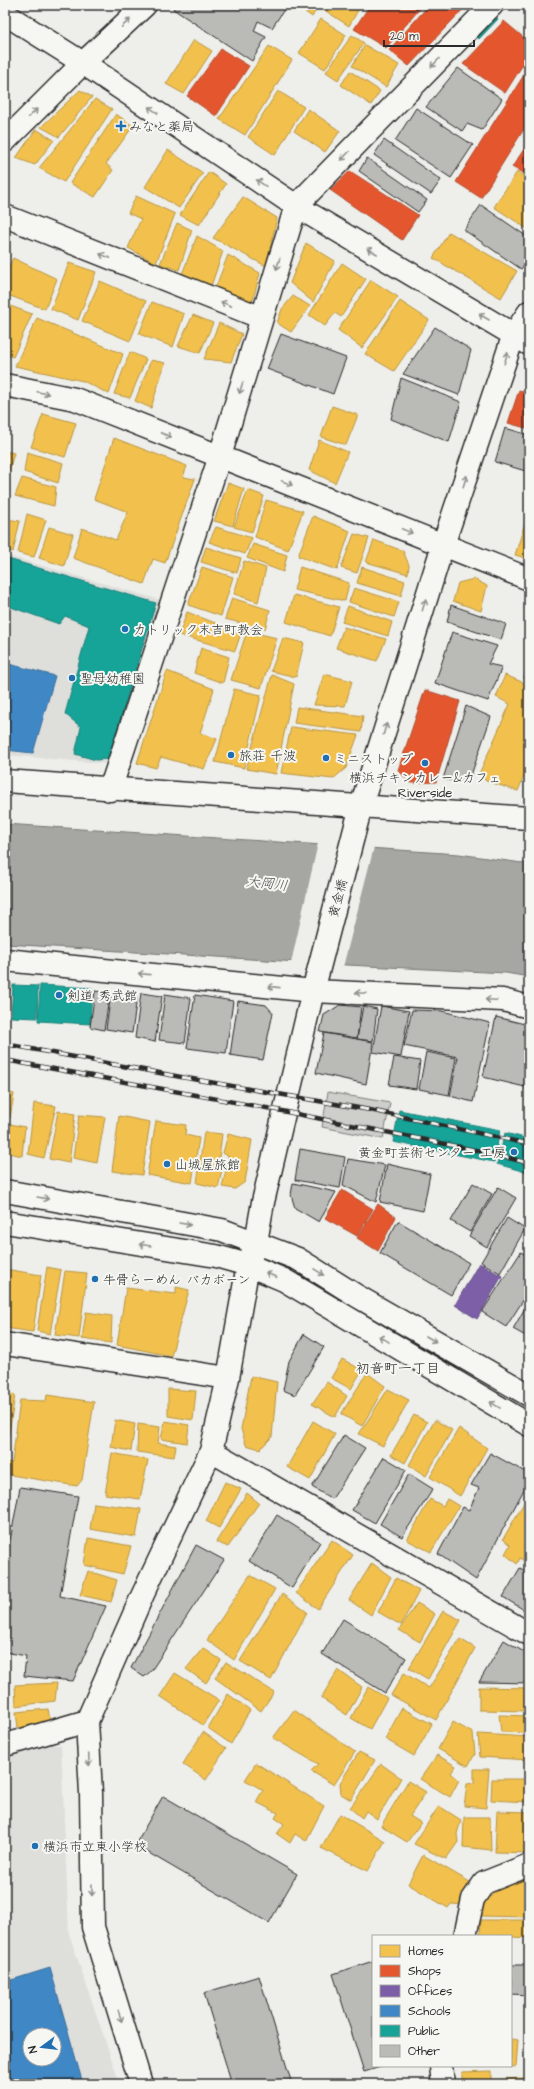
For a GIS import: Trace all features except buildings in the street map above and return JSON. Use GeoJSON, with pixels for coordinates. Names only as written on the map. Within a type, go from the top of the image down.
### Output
{"type":"FeatureCollection","features":[{"type":"Feature","properties":{"kind":"street"},"geometry":{"type":"LineString","coordinates":[[5,141],[83,63],[145,5]]}},
{"type":"Feature","properties":{"kind":"street"},"geometry":{"type":"LineString","coordinates":[[110,790],[220,456],[296,206],[492,5]]}},
{"type":"Feature","properties":{"kind":"street"},"geometry":{"type":"LineString","coordinates":[[5,14],[83,63],[296,206],[521,339]]}},
{"type":"Feature","properties":{"kind":"street"},"geometry":{"type":"LineString","coordinates":[[5,216],[262,318]]}},
{"type":"Feature","properties":{"kind":"street","name":"黄金橋"},"geometry":{"type":"LineString","coordinates":[[86,1721],[143,1594],[211,1451],[228,1378],[248,1265],[256,1242],[263,1202],[313,991],[361,806],[443,545],[521,339],[529,312]]}},
{"type":"Feature","properties":{"kind":"street"},"geometry":{"type":"LineString","coordinates":[[5,385],[75,399],[529,579]]}},
{"type":"Feature","properties":{"kind":"street"},"geometry":{"type":"LineString","coordinates":[[5,781],[110,790],[529,818]]}},
{"type":"Feature","properties":{"kind":"street"},"geometry":{"type":"LineString","coordinates":[[5,960],[313,991],[503,1000],[529,1007]]}},
{"type":"Feature","properties":{"kind":"street"},"geometry":{"type":"LineString","coordinates":[[5,1192],[222,1230],[256,1242],[298,1259],[357,1296],[529,1395]]}},
{"type":"Feature","properties":{"kind":"street"},"geometry":{"type":"LineString","coordinates":[[5,1222],[216,1256],[248,1265],[284,1280],[529,1425]]}},
{"type":"Feature","properties":{"kind":"street"},"geometry":{"type":"LineString","coordinates":[[5,1344],[228,1378]]}},
{"type":"Feature","properties":{"kind":"street"},"geometry":{"type":"LineString","coordinates":[[211,1451],[529,1634]]}},
{"type":"Feature","properties":{"kind":"street"},"geometry":{"type":"LineString","coordinates":[[5,1745],[86,1721],[91,1793],[92,1927],[141,2084]]}},
{"type":"Feature","properties":{"kind":"street"},"geometry":{"type":"LineString","coordinates":[[465,1935],[473,1899],[484,1883],[529,1865]]}},
{"type":"Feature","properties":{"kind":"street"},"geometry":{"type":"LineString","coordinates":[[441,2067],[443,2084]]}},
{"type":"Feature","properties":{"kind":"shaded area","name":"聖母幼稚園"},"geometry":{"type":"Polygon","coordinates":[[[5,555],[164,601],[111,764],[5,755],[5,555]]]}},
{"type":"Feature","properties":{"kind":"shaded area"},"geometry":{"type":"Polygon","coordinates":[[[328,1092],[390,1103],[383,1139],[322,1127],[328,1092]]]}},
{"type":"Feature","properties":{"kind":"shaded area","name":"横浜市立東小学校"},"geometry":{"type":"Polygon","coordinates":[[[50,1744],[61,1745],[69,1934],[120,2084],[5,2084],[5,1757],[50,1744]]]}},
{"type":"Feature","properties":{"kind":"water","name":"大岡川"},"geometry":{"type":"Polygon","coordinates":[[[5,824],[459,854],[529,864],[529,977],[506,973],[347,965],[5,944],[5,824]]]}},
{"type":"Feature","properties":{"kind":"pier"},"geometry":{"type":"Polygon","coordinates":[[[318,843],[374,847],[343,967],[291,963],[318,843]]]}},
{"type":"Feature","properties":{"kind":"railway"},"geometry":{"type":"LineString","coordinates":[[5,1044],[370,1110],[529,1144]]}},
{"type":"Feature","properties":{"kind":"railway"},"geometry":{"type":"LineString","coordinates":[[5,1060],[272,1109],[480,1151],[529,1163]]}},
{"type":"Feature","properties":{"kind":"place","name":"みなと薬局"},"geometry":{"type":"Point","coordinates":[121,126]}},
{"type":"Feature","properties":{"kind":"place","name":"カトリック末吉町教会"},"geometry":{"type":"Point","coordinates":[125,629]}},
{"type":"Feature","properties":{"kind":"place","name":"聖母幼稚園"},"geometry":{"type":"Point","coordinates":[72,678]}},
{"type":"Feature","properties":{"kind":"place","name":"旅荘 千波"},"geometry":{"type":"Point","coordinates":[231,755]}},
{"type":"Feature","properties":{"kind":"place","name":"ミニストップ"},"geometry":{"type":"Point","coordinates":[326,758]}},
{"type":"Feature","properties":{"kind":"place","name":"横浜チキンカレー&カフェ Riverside"},"geometry":{"type":"Point","coordinates":[425,763]}},
{"type":"Feature","properties":{"kind":"place","name":"剣道 秀武館"},"geometry":{"type":"Point","coordinates":[59,995]}},
{"type":"Feature","properties":{"kind":"place","name":"黄金町芸術センター 工房"},"geometry":{"type":"Point","coordinates":[514,1152]}},
{"type":"Feature","properties":{"kind":"place","name":"山城屋旅館"},"geometry":{"type":"Point","coordinates":[167,1164]}},
{"type":"Feature","properties":{"kind":"place","name":"牛骨らーめん バカボーン"},"geometry":{"type":"Point","coordinates":[95,1279]}},
{"type":"Feature","properties":{"kind":"place","name":"横浜市立東小学校"},"geometry":{"type":"Point","coordinates":[35,1846]}},
{"type":"Feature","properties":{"kind":"district","name":"初音町一丁目"},"geometry":{"type":"Point","coordinates":[398,1368]}}]}
